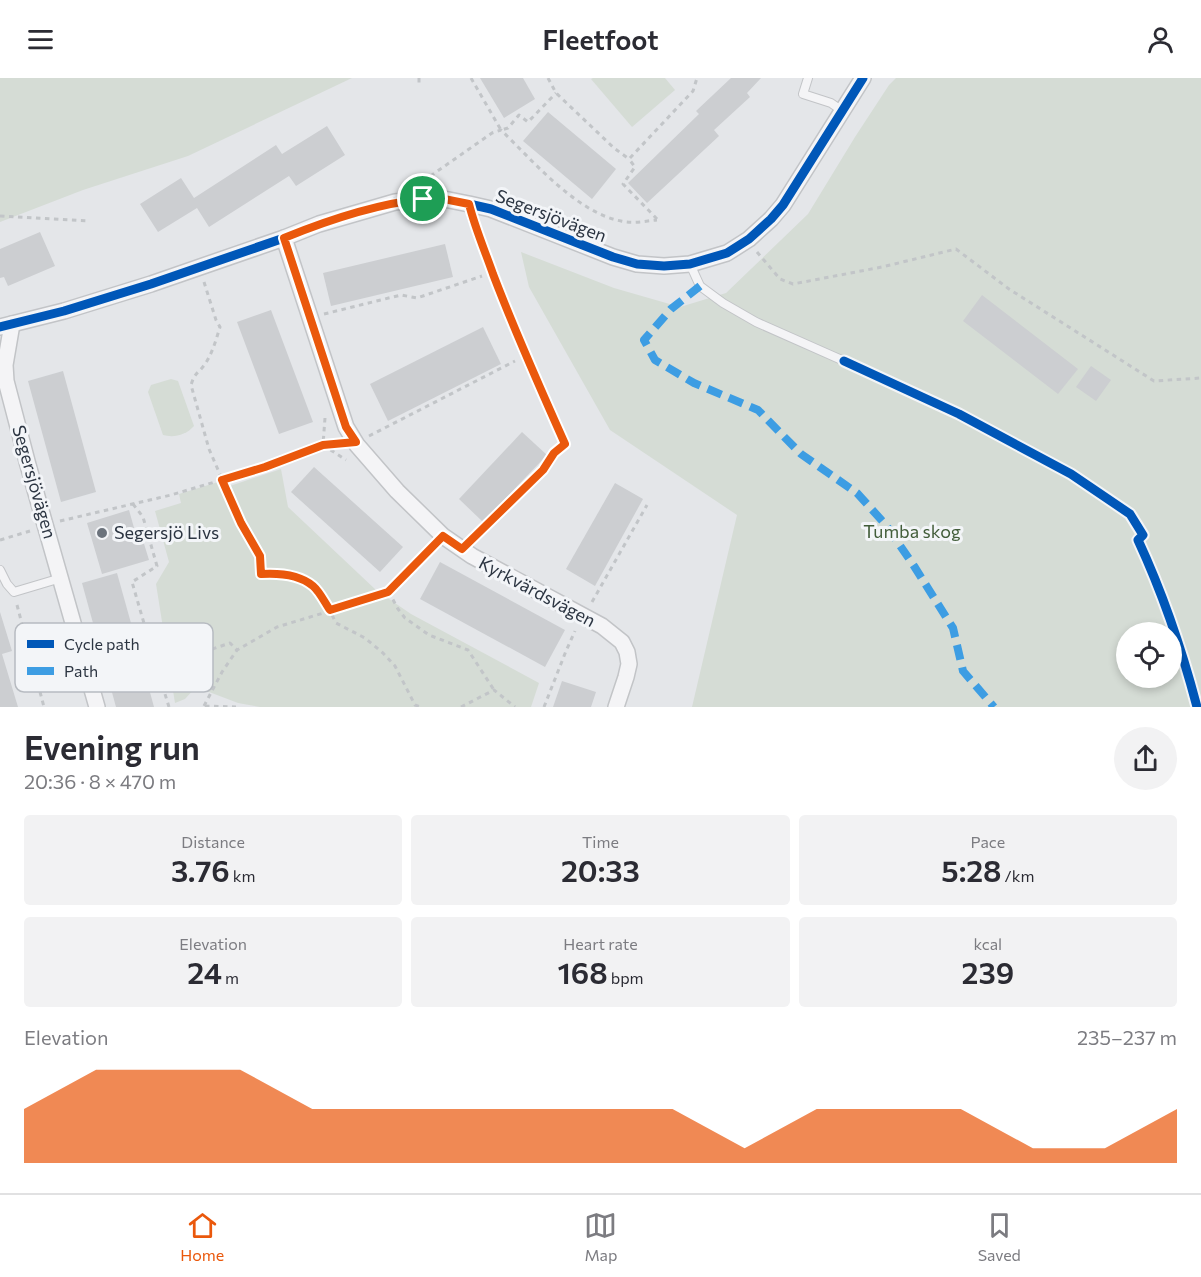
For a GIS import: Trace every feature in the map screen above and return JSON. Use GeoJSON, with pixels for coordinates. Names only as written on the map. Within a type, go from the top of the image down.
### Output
{"type":"FeatureCollection","features":[{"type":"Feature","properties":{"kind":"street","name":"Segersjövägen"},"geometry":{"type":"LineString","coordinates":[[74,623],[6,381],[6,325],[64,311],[151,284],[319,224],[395,202],[423,199],[444,199],[491,209],[586,247],[637,264],[664,266],[690,264],[728,253],[749,239],[771,219],[783,205],[863,78]]}},
{"type":"Feature","properties":{"kind":"street","name":"Kyrkvärdsvägen"},"geometry":{"type":"LineString","coordinates":[[284,238],[346,427],[356,442],[396,490],[443,536],[472,556],[602,627],[622,642],[627,651],[629,664],[616,707]]}},
{"type":"Feature","properties":{"kind":"street","name":"Segersjövägen"},"geometry":{"type":"LineString","coordinates":[[93,692],[97,707]]}},
{"type":"Feature","properties":{"kind":"lane"},"geometry":{"type":"LineString","coordinates":[[808,78],[803,94],[831,103],[841,110]]}},
{"type":"Feature","properties":{"kind":"lane"},"geometry":{"type":"LineString","coordinates":[[469,204],[472,218],[525,355],[565,444]]}},
{"type":"Feature","properties":{"kind":"lane"},"geometry":{"type":"LineString","coordinates":[[690,264],[700,286],[723,303],[756,322],[844,361]]}},
{"type":"Feature","properties":{"kind":"lane"},"geometry":{"type":"LineString","coordinates":[[0,570],[14,592],[61,578]]}},
{"type":"Feature","properties":{"kind":"path"},"geometry":{"type":"LineString","coordinates":[[418,78],[419,86]]}},
{"type":"Feature","properties":{"kind":"path"},"geometry":{"type":"LineString","coordinates":[[471,78],[501,130],[564,191],[591,211],[620,221],[657,220],[622,184],[635,167],[629,159],[614,148],[556,93],[548,78]]}},
{"type":"Feature","properties":{"kind":"path"},"geometry":{"type":"LineString","coordinates":[[629,159],[693,91],[697,78]]}},
{"type":"Feature","properties":{"kind":"path"},"geometry":{"type":"LineString","coordinates":[[422,187],[429,177],[492,133],[508,128],[519,115],[528,122],[556,93]]}},
{"type":"Feature","properties":{"kind":"path"},"geometry":{"type":"LineString","coordinates":[[0,216],[88,221]]}},
{"type":"Feature","properties":{"kind":"path"},"geometry":{"type":"LineString","coordinates":[[755,249],[780,279],[793,284],[882,267],[956,249],[1009,289],[1154,381],[1201,378]]}},
{"type":"Feature","properties":{"kind":"path"},"geometry":{"type":"LineString","coordinates":[[310,318],[401,295],[417,298],[493,273]]}},
{"type":"Feature","properties":{"kind":"path"},"geometry":{"type":"LineString","coordinates":[[202,278],[220,327],[210,356],[204,366],[194,375],[191,385],[209,449],[241,523],[260,556],[261,574],[275,573],[302,580],[313,586],[336,623],[365,638],[383,652],[395,666],[415,705],[421,707]]}},
{"type":"Feature","properties":{"kind":"path"},"geometry":{"type":"LineString","coordinates":[[56,522],[171,495],[265,467],[323,445],[356,442],[525,355]]}},
{"type":"Feature","properties":{"kind":"path"},"geometry":{"type":"LineString","coordinates":[[462,549],[543,470],[554,453],[565,444]]}},
{"type":"Feature","properties":{"kind":"path"},"geometry":{"type":"LineString","coordinates":[[132,504],[143,517],[157,566],[132,582],[144,623]]}},
{"type":"Feature","properties":{"kind":"path"},"geometry":{"type":"LineString","coordinates":[[544,707],[582,616],[596,598],[646,505]]}},
{"type":"Feature","properties":{"kind":"path"},"geometry":{"type":"LineString","coordinates":[[0,540],[32,531]]}},
{"type":"Feature","properties":{"kind":"path"},"geometry":{"type":"LineString","coordinates":[[213,690],[237,650],[277,627],[388,592],[443,536]]}},
{"type":"Feature","properties":{"kind":"path"},"geometry":{"type":"LineString","coordinates":[[14,592],[22,623]]}},
{"type":"Feature","properties":{"kind":"path"},"geometry":{"type":"LineString","coordinates":[[388,592],[405,618],[429,635],[468,650],[494,690],[515,707]]}},
{"type":"Feature","properties":{"kind":"path"},"geometry":{"type":"LineString","coordinates":[[213,649],[230,643],[237,650]]}},
{"type":"Feature","properties":{"kind":"path"},"geometry":{"type":"LineString","coordinates":[[461,707],[494,690]]}},
{"type":"Feature","properties":{"kind":"path"},"geometry":{"type":"LineString","coordinates":[[40,692],[44,707]]}},
{"type":"Feature","properties":{"kind":"path"},"geometry":{"type":"LineString","coordinates":[[164,692],[169,707]]}},
{"type":"Feature","properties":{"kind":"path"},"geometry":{"type":"LineString","coordinates":[[212,692],[204,707],[236,707]]}},
{"type":"Feature","properties":{"kind":"green space"},"geometry":{"type":"Polygon","coordinates":[[[0,78],[352,78],[188,156],[83,190],[0,222],[0,78]]]}},
{"type":"Feature","properties":{"kind":"green space"},"geometry":{"type":"Polygon","coordinates":[[[665,78],[675,90],[632,127],[591,79],[665,78]]]}},
{"type":"Feature","properties":{"kind":"green space","name":"Tumba skog"},"geometry":{"type":"Polygon","coordinates":[[[896,78],[1201,78],[1201,707],[692,707],[737,515],[610,430],[529,287],[521,252],[614,288],[680,307],[726,293],[808,214],[855,137],[896,78]]]}},
{"type":"Feature","properties":{"kind":"green space"},"geometry":{"type":"Polygon","coordinates":[[[171,379],[178,381],[194,426],[184,434],[171,436],[163,435],[148,392],[151,385],[171,379]]]}},
{"type":"Feature","properties":{"kind":"green space"},"geometry":{"type":"Polygon","coordinates":[[[281,469],[288,507],[376,590],[411,614],[539,683],[531,707],[260,707],[238,703],[209,692],[213,692],[213,623],[162,623],[156,584],[169,562],[155,511],[181,503],[179,494],[218,482],[221,489],[281,469]]]}},
{"type":"Feature","properties":{"kind":"green space"},"geometry":{"type":"Polygon","coordinates":[[[173,692],[191,692],[185,699],[175,703],[173,692]]]}},
{"type":"Feature","properties":{"kind":"building"},"geometry":{"type":"Polygon","coordinates":[[[480,78],[523,78],[535,99],[504,118],[480,78]]]}},
{"type":"Feature","properties":{"kind":"building"},"geometry":{"type":"Polygon","coordinates":[[[731,78],[761,78],[747,93],[750,97],[714,130],[719,136],[647,203],[628,183],[699,114],[696,111],[731,78]]]}},
{"type":"Feature","properties":{"kind":"building"},"geometry":{"type":"Polygon","coordinates":[[[548,112],[616,169],[592,199],[523,141],[548,112]]]}},
{"type":"Feature","properties":{"kind":"building"},"geometry":{"type":"Polygon","coordinates":[[[327,126],[345,155],[296,186],[289,176],[209,227],[197,208],[158,232],[140,204],[181,178],[194,198],[276,145],[282,154],[327,126]]]}},
{"type":"Feature","properties":{"kind":"building"},"geometry":{"type":"Polygon","coordinates":[[[40,232],[55,266],[8,286],[4,277],[0,278],[0,249],[40,232]]]}},
{"type":"Feature","properties":{"kind":"building"},"geometry":{"type":"Polygon","coordinates":[[[445,244],[453,277],[331,306],[323,273],[445,244]]]}},
{"type":"Feature","properties":{"kind":"building"},"geometry":{"type":"Polygon","coordinates":[[[982,295],[1078,369],[1058,394],[963,321],[982,295]]]}},
{"type":"Feature","properties":{"kind":"building"},"geometry":{"type":"Polygon","coordinates":[[[271,310],[313,422],[279,434],[237,322],[271,310]]]}},
{"type":"Feature","properties":{"kind":"building"},"geometry":{"type":"Polygon","coordinates":[[[483,327],[501,364],[388,421],[370,384],[483,327]]]}},
{"type":"Feature","properties":{"kind":"building"},"geometry":{"type":"Polygon","coordinates":[[[1091,366],[1111,380],[1096,401],[1076,387],[1091,366]]]}},
{"type":"Feature","properties":{"kind":"building"},"geometry":{"type":"Polygon","coordinates":[[[63,371],[96,492],[61,502],[28,381],[63,371]]]}},
{"type":"Feature","properties":{"kind":"building"},"geometry":{"type":"Polygon","coordinates":[[[522,432],[547,455],[483,522],[459,499],[522,432]]]}},
{"type":"Feature","properties":{"kind":"building"},"geometry":{"type":"Polygon","coordinates":[[[314,467],[403,547],[380,572],[291,492],[314,467]]]}},
{"type":"Feature","properties":{"kind":"building"},"geometry":{"type":"Polygon","coordinates":[[[615,483],[643,499],[595,586],[566,569],[615,483]]]}},
{"type":"Feature","properties":{"kind":"building"},"geometry":{"type":"Polygon","coordinates":[[[129,510],[136,535],[141,534],[149,560],[102,574],[87,523],[129,510]]]}},
{"type":"Feature","properties":{"kind":"building"},"geometry":{"type":"Polygon","coordinates":[[[440,562],[565,630],[545,667],[420,599],[440,562]]]}},
{"type":"Feature","properties":{"kind":"building"},"geometry":{"type":"Polygon","coordinates":[[[117,573],[131,623],[93,623],[82,583],[117,573]]]}},
{"type":"Feature","properties":{"kind":"building"},"geometry":{"type":"Polygon","coordinates":[[[0,612],[12,651],[2,654],[18,707],[0,707],[0,612]]]}},
{"type":"Feature","properties":{"kind":"building"},"geometry":{"type":"Polygon","coordinates":[[[562,681],[596,692],[591,707],[553,707],[562,681]]]}},
{"type":"Feature","properties":{"kind":"building"},"geometry":{"type":"Polygon","coordinates":[[[112,692],[150,692],[154,707],[116,707],[112,692]]]}},
{"type":"Feature","properties":{"kind":"marked path"},"geometry":{"type":"LineString","coordinates":[[700,286],[671,309],[644,340],[655,360],[694,383],[758,410],[801,454],[857,493],[886,525],[914,566],[953,628],[963,671],[994,707]]}},
{"type":"Feature","properties":{"kind":"cycle path"},"geometry":{"type":"LineString","coordinates":[[0,327],[64,311],[151,284],[319,224],[395,202],[423,199],[444,199],[491,209],[613,257],[637,264],[664,266],[690,264],[727,253],[749,239],[771,219],[783,205],[863,78]]}},
{"type":"Feature","properties":{"kind":"cycle path"},"geometry":{"type":"LineString","coordinates":[[844,361],[959,414],[1071,474],[1130,514],[1143,535],[1138,540],[1171,622],[1197,707]]}},
{"type":"Feature","properties":{"kind":"place","name":"Segersjö Livs"},"geometry":{"type":"Point","coordinates":[102,533]}},
{"type":"Feature","properties":{"kind":"route"},"geometry":{"type":"LineString","coordinates":[[423,199],[444,199],[469,204],[496,283],[565,444],[554,453],[543,470],[462,549],[443,536],[388,592],[330,610],[313,586],[302,580],[275,573],[261,574],[260,556],[241,523],[222,480],[323,445],[356,442],[346,427],[284,238],[319,224],[395,202],[423,199]]}}]}
